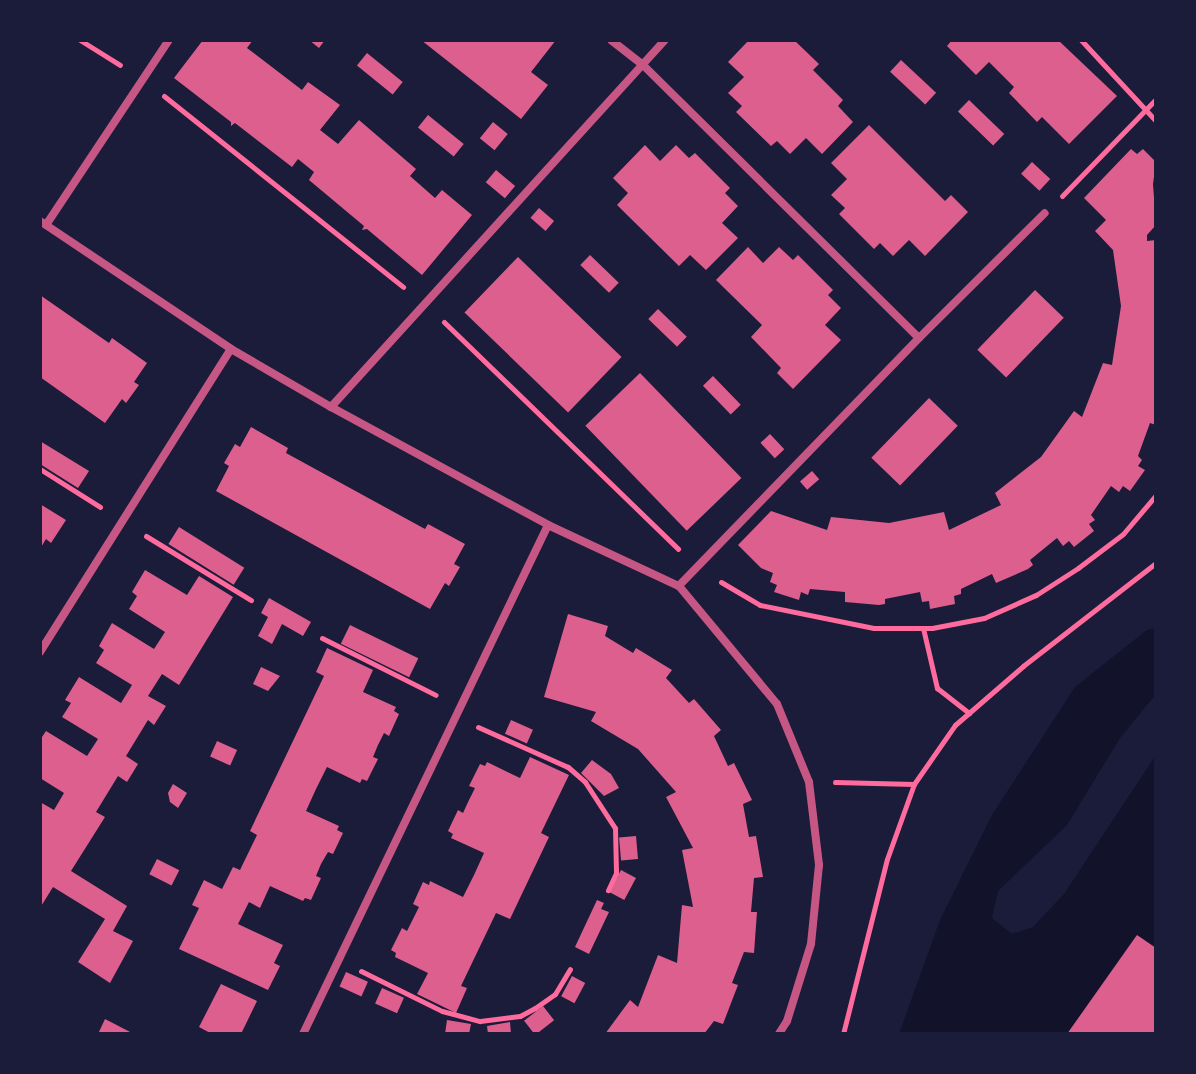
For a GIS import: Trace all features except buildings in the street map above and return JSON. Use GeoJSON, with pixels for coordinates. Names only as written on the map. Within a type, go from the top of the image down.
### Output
{"type":"FeatureCollection","features":[{"type":"Feature","properties":{"kind":"street"},"geometry":{"type":"LineString","coordinates":[[169,40],[43,223],[231,349],[331,407],[548,525],[679,586],[777,704],[809,782],[819,865],[811,944],[787,1021],[779,1034]]}},
{"type":"Feature","properties":{"kind":"street"},"geometry":{"type":"LineString","coordinates":[[611,40],[643,65],[919,338]]}},
{"type":"Feature","properties":{"kind":"street"},"geometry":{"type":"LineString","coordinates":[[331,407],[665,40]]}},
{"type":"Feature","properties":{"kind":"street"},"geometry":{"type":"LineString","coordinates":[[679,586],[1045,213]]}},
{"type":"Feature","properties":{"kind":"street"},"geometry":{"type":"LineString","coordinates":[[40,652],[231,349]]}},
{"type":"Feature","properties":{"kind":"street"},"geometry":{"type":"LineString","coordinates":[[303,1034],[548,525]]}},
{"type":"Feature","properties":{"kind":"path"},"geometry":{"type":"LineString","coordinates":[[80,40],[143,80],[425,304],[697,567],[760,605],[874,628],[923,628],[984,618],[1036,595],[1123,534],[1156,495]]}},
{"type":"Feature","properties":{"kind":"path"},"geometry":{"type":"LineString","coordinates":[[1081,40],[1156,121]]}},
{"type":"Feature","properties":{"kind":"path"},"geometry":{"type":"LineString","coordinates":[[1045,213],[1156,99]]}},
{"type":"Feature","properties":{"kind":"path"},"geometry":{"type":"LineString","coordinates":[[843,1034],[887,859],[914,784],[955,725],[1023,666],[1156,563]]}},
{"type":"Feature","properties":{"kind":"path"},"geometry":{"type":"LineString","coordinates":[[923,628],[937,688],[969,713]]}},
{"type":"Feature","properties":{"kind":"path"},"geometry":{"type":"LineString","coordinates":[[322,638],[460,707]]}},
{"type":"Feature","properties":{"kind":"path"},"geometry":{"type":"LineString","coordinates":[[455,717],[568,767],[585,782],[615,828],[616,873],[608,890]]}},
{"type":"Feature","properties":{"kind":"path"},"geometry":{"type":"LineString","coordinates":[[809,782],[914,784]]}},
{"type":"Feature","properties":{"kind":"path"},"geometry":{"type":"LineString","coordinates":[[338,960],[442,1011],[480,1021],[520,1016],[535,1008],[555,994],[570,969]]}},
{"type":"Feature","properties":{"kind":"shaded area"},"geometry":{"type":"Polygon","coordinates":[[[1156,628],[1156,694],[1120,738],[1067,825],[998,891],[992,918],[1012,934],[1033,927],[1064,894],[1156,755],[1156,948],[1136,935],[1067,1034],[899,1034],[940,920],[992,815],[1075,687],[1147,630],[1156,628]]]}}]}
